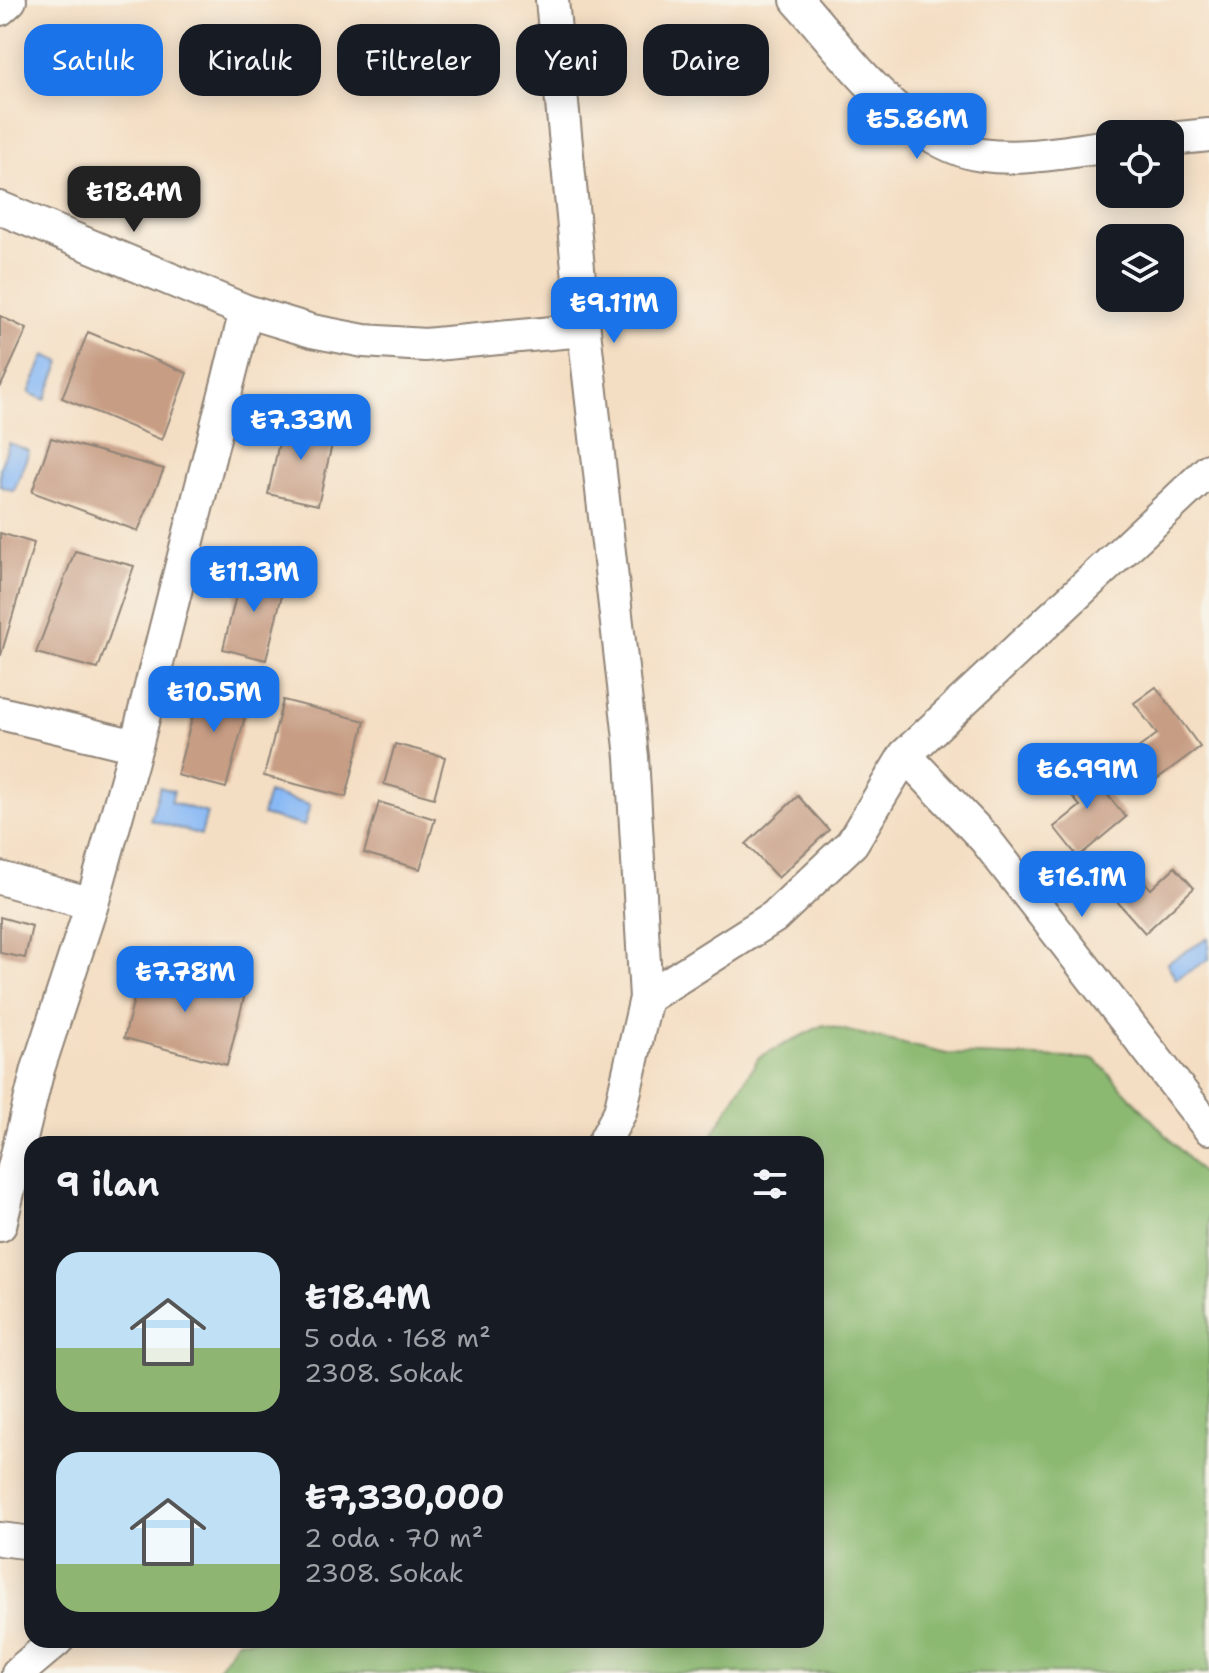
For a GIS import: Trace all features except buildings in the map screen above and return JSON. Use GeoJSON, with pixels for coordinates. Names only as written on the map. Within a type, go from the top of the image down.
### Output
{"type":"FeatureCollection","features":[{"type":"Feature","properties":{"kind":"street"},"geometry":{"type":"LineString","coordinates":[[0,9],[10,0]]}},
{"type":"Feature","properties":{"kind":"street"},"geometry":{"type":"LineString","coordinates":[[552,0],[584,330],[632,757],[646,998],[620,1112],[607,1136]]}},
{"type":"Feature","properties":{"kind":"street"},"geometry":{"type":"LineString","coordinates":[[797,0],[917,129],[948,146],[979,155],[1018,157],[1096,148]]}},
{"type":"Feature","properties":{"kind":"street"},"geometry":{"type":"LineString","coordinates":[[1184,138],[1209,135]]}},
{"type":"Feature","properties":{"kind":"street"},"geometry":{"type":"LineString","coordinates":[[0,208],[246,311],[312,331],[364,341],[425,345],[584,330]]}},
{"type":"Feature","properties":{"kind":"street"},"geometry":{"type":"LineString","coordinates":[[0,1225],[38,1069],[92,904],[136,746],[246,311]]}},
{"type":"Feature","properties":{"kind":"street"},"geometry":{"type":"LineString","coordinates":[[646,998],[774,917],[852,843],[905,755],[1209,470]]}},
{"type":"Feature","properties":{"kind":"street"},"geometry":{"type":"LineString","coordinates":[[0,713],[136,746]]}},
{"type":"Feature","properties":{"kind":"street"},"geometry":{"type":"LineString","coordinates":[[905,755],[985,839],[1209,1128]]}},
{"type":"Feature","properties":{"kind":"street"},"geometry":{"type":"LineString","coordinates":[[0,878],[92,904]]}},
{"type":"Feature","properties":{"kind":"street"},"geometry":{"type":"LineString","coordinates":[[0,1539],[24,1542]]}},
{"type":"Feature","properties":{"kind":"street"},"geometry":{"type":"LineString","coordinates":[[18,1673],[48,1648]]}},
{"type":"Feature","properties":{"kind":"green space"},"geometry":{"type":"Polygon","coordinates":[[[823,1025],[947,1054],[1095,1059],[1209,1181],[1209,1673],[215,1673],[232,1648],[824,1648],[824,1136],[712,1136],[759,1057],[823,1025]]]}},
{"type":"Feature","properties":{"kind":"water"},"geometry":{"type":"Polygon","coordinates":[[[45,355],[61,362],[45,400],[29,393],[45,355]]]}},
{"type":"Feature","properties":{"kind":"water"},"geometry":{"type":"Polygon","coordinates":[[[9,443],[29,451],[14,491],[0,486],[0,468],[9,443]]]}},
{"type":"Feature","properties":{"kind":"water"},"geometry":{"type":"Polygon","coordinates":[[[160,787],[174,791],[171,802],[207,813],[201,835],[150,820],[160,787]]]}},
{"type":"Feature","properties":{"kind":"water"},"geometry":{"type":"Polygon","coordinates":[[[268,793],[310,805],[304,826],[262,815],[268,793]]]}},
{"type":"Feature","properties":{"kind":"water"},"geometry":{"type":"Polygon","coordinates":[[[1208,938],[1209,959],[1176,979],[1167,963],[1208,938]]]}}]}
